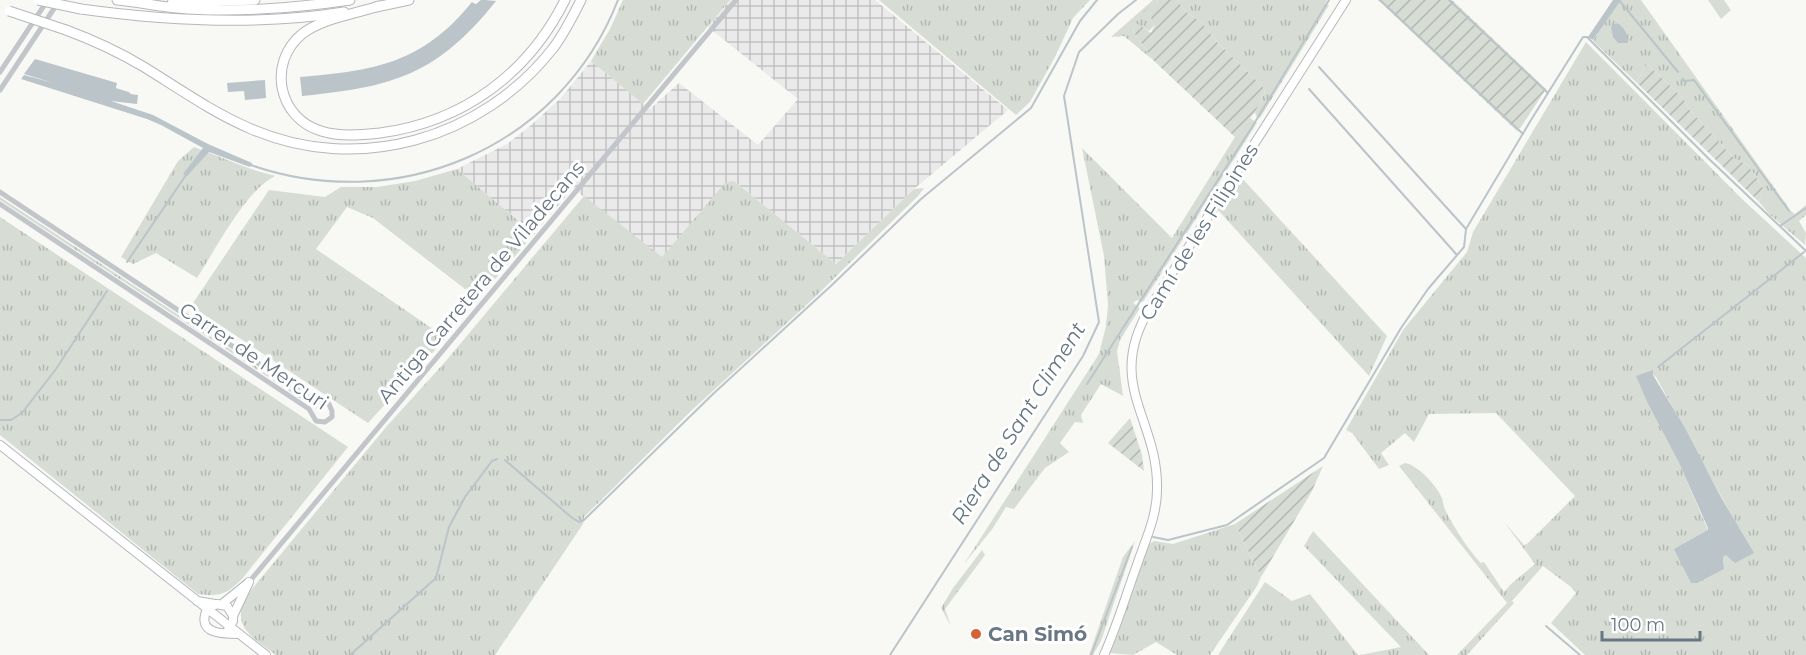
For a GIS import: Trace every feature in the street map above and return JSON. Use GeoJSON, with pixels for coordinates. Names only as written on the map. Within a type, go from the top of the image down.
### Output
{"type":"FeatureCollection","features":[{"type":"Feature","properties":{"kind":"highway"},"geometry":{"type":"LineString","coordinates":[[38,0],[81,9],[163,18],[238,20],[306,16],[409,0]]}},
{"type":"Feature","properties":{"kind":"highway"},"geometry":{"type":"LineString","coordinates":[[117,0],[176,8],[251,8],[350,0]]}},
{"type":"Feature","properties":{"kind":"highway"},"geometry":{"type":"LineString","coordinates":[[158,4],[255,0]]}},
{"type":"Feature","properties":{"kind":"highway"},"geometry":{"type":"LineString","coordinates":[[379,6],[312,28],[289,49],[281,69],[282,92],[295,115],[310,127],[332,134],[369,134],[411,128],[459,108],[499,84],[522,62],[543,38],[565,0]]}},
{"type":"Feature","properties":{"kind":"highway"},"geometry":{"type":"LineString","coordinates":[[5,10],[66,30],[122,55],[204,105],[248,128],[286,141],[350,150],[398,145],[439,134],[490,108],[523,81],[544,59],[564,32],[581,0]]}},
{"type":"Feature","properties":{"kind":"main road","name":"Camí de les Filipines"},"geometry":{"type":"LineString","coordinates":[[1104,655],[1150,526],[1157,497],[1155,463],[1132,384],[1132,356],[1138,330],[1346,0]]}},
{"type":"Feature","properties":{"kind":"main road"},"geometry":{"type":"LineString","coordinates":[[0,445],[207,609],[227,630]]}},
{"type":"Feature","properties":{"kind":"main road"},"geometry":{"type":"LineString","coordinates":[[249,582],[219,604],[207,609],[206,624],[213,632],[227,630],[239,634],[266,655]]}},
{"type":"Feature","properties":{"kind":"main road"},"geometry":{"type":"LineString","coordinates":[[227,630],[249,582]]}},
{"type":"Feature","properties":{"kind":"main road"},"geometry":{"type":"LineString","coordinates":[[196,601],[219,604],[231,609],[233,616]]}},
{"type":"Feature","properties":{"kind":"street"},"geometry":{"type":"LineString","coordinates":[[0,72],[48,0]]}},
{"type":"Feature","properties":{"kind":"street"},"geometry":{"type":"LineString","coordinates":[[0,90],[60,0]]}},
{"type":"Feature","properties":{"kind":"street","name":"Antiga Carretera de Viladecans"},"geometry":{"type":"LineString","coordinates":[[249,582],[736,0]]}},
{"type":"Feature","properties":{"kind":"street","name":"Carrer de Mercuri"},"geometry":{"type":"LineString","coordinates":[[0,192],[315,401],[329,404],[332,417],[325,422],[316,421],[309,409],[0,204]]}},
{"type":"Feature","properties":{"kind":"shaded area"},"geometry":{"type":"Polygon","coordinates":[[[485,0],[496,1],[454,46],[411,73],[362,88],[302,96],[300,77],[374,67],[395,60],[435,39],[472,2],[480,7],[485,0]]]}},
{"type":"Feature","properties":{"kind":"shaded area"},"geometry":{"type":"Polygon","coordinates":[[[730,0],[875,0],[1008,110],[914,189],[836,264],[734,181],[664,264],[573,188],[534,234],[457,169],[507,144],[530,126],[561,98],[591,61],[650,109],[679,83],[758,145],[798,99],[708,27],[730,0]]]}},
{"type":"Feature","properties":{"kind":"shaded area"},"geometry":{"type":"Polygon","coordinates":[[[1613,0],[1621,0],[1593,40],[1588,37],[1613,0]]]}},
{"type":"Feature","properties":{"kind":"shaded area"},"geometry":{"type":"Polygon","coordinates":[[[1616,23],[1625,31],[1628,43],[1618,43],[1613,37],[1611,27],[1616,23]]]}},
{"type":"Feature","properties":{"kind":"shaded area"},"geometry":{"type":"Polygon","coordinates":[[[35,59],[117,83],[115,92],[138,95],[137,104],[111,101],[153,115],[208,144],[252,163],[250,167],[209,152],[187,176],[183,174],[203,148],[147,119],[21,79],[24,75],[54,83],[24,74],[35,59]]]}},
{"type":"Feature","properties":{"kind":"shaded area"},"geometry":{"type":"Polygon","coordinates":[[[265,80],[266,98],[245,100],[244,91],[228,92],[227,83],[265,80]]]}},
{"type":"Feature","properties":{"kind":"shaded area"},"geometry":{"type":"Polygon","coordinates":[[[1653,370],[1653,375],[1754,553],[1735,563],[1726,555],[1723,557],[1724,569],[1697,583],[1691,583],[1674,549],[1708,528],[1636,376],[1653,370]]]}},
{"type":"Feature","properties":{"kind":"green space"},"geometry":{"type":"Polygon","coordinates":[[[623,0],[730,0],[643,104],[591,61],[610,29],[623,0]]]}},
{"type":"Feature","properties":{"kind":"green space"},"geometry":{"type":"Polygon","coordinates":[[[879,0],[1090,0],[1073,18],[1030,102],[1016,115],[879,0]]]}},
{"type":"Feature","properties":{"kind":"green space"},"geometry":{"type":"Polygon","coordinates":[[[1153,0],[1158,0],[1144,12],[1157,22],[1149,31],[1136,24],[1133,31],[1153,60],[1124,36],[1111,37],[1153,0]]]}},
{"type":"Feature","properties":{"kind":"green space"},"geometry":{"type":"Polygon","coordinates":[[[1158,0],[1177,0],[1186,12],[1201,22],[1217,42],[1263,87],[1265,92],[1255,112],[1235,137],[1153,60],[1133,31],[1136,23],[1151,33],[1156,22],[1143,12],[1158,0]]]}},
{"type":"Feature","properties":{"kind":"green space"},"geometry":{"type":"Polygon","coordinates":[[[1177,0],[1327,0],[1325,4],[1329,5],[1260,118],[1255,112],[1265,92],[1263,87],[1217,42],[1201,22],[1186,12],[1177,0]]]}},
{"type":"Feature","properties":{"kind":"green space"},"geometry":{"type":"Polygon","coordinates":[[[1378,0],[1452,0],[1546,89],[1521,127],[1517,131],[1378,0]]]}},
{"type":"Feature","properties":{"kind":"green space"},"geometry":{"type":"Polygon","coordinates":[[[1618,0],[1641,0],[1791,211],[1795,214],[1806,205],[1806,215],[1799,221],[1806,233],[1805,245],[1769,214],[1759,202],[1763,188],[1748,165],[1735,159],[1688,108],[1683,98],[1646,63],[1637,83],[1593,41],[1618,0]]]}},
{"type":"Feature","properties":{"kind":"green space"},"geometry":{"type":"Polygon","coordinates":[[[1708,0],[1724,0],[1731,10],[1721,19],[1708,0]]]}},
{"type":"Feature","properties":{"kind":"green space"},"geometry":{"type":"Polygon","coordinates":[[[1586,42],[1742,199],[1806,258],[1806,655],[1585,655],[1551,623],[1576,593],[1543,566],[1512,601],[1514,603],[1467,655],[1457,655],[1507,603],[1399,466],[1405,463],[1410,465],[1432,482],[1440,493],[1444,507],[1461,536],[1477,559],[1481,563],[1484,562],[1504,592],[1535,564],[1504,522],[1524,545],[1527,544],[1575,496],[1496,413],[1429,414],[1414,442],[1405,433],[1381,453],[1389,465],[1379,469],[1352,433],[1346,430],[1403,330],[1467,252],[1473,232],[1586,42]],[[1649,372],[1637,377],[1647,402],[1679,463],[1724,567],[1723,557],[1726,555],[1751,551],[1656,377],[1649,372]]]}},
{"type":"Feature","properties":{"kind":"green space"},"geometry":{"type":"Polygon","coordinates":[[[1646,63],[1683,98],[1688,108],[1735,159],[1748,165],[1763,188],[1759,202],[1637,83],[1646,63]]]}},
{"type":"Feature","properties":{"kind":"green space"},"geometry":{"type":"Polygon","coordinates":[[[1250,118],[1257,123],[1143,302],[1137,300],[1133,303],[1140,308],[1120,340],[1117,351],[1123,396],[1101,384],[1081,415],[1083,423],[1075,422],[1060,443],[1069,452],[1045,468],[1014,509],[1006,507],[993,528],[964,564],[1099,354],[1106,326],[1108,305],[1104,256],[1082,148],[1172,238],[1235,137],[1250,118]]]}},
{"type":"Feature","properties":{"kind":"green space"},"geometry":{"type":"Polygon","coordinates":[[[194,147],[275,176],[264,183],[242,207],[197,278],[156,253],[133,264],[121,257],[178,161],[194,147]]]}},
{"type":"Feature","properties":{"kind":"green space"},"geometry":{"type":"Polygon","coordinates":[[[457,169],[534,234],[478,299],[373,218],[347,207],[316,249],[446,338],[368,423],[191,306],[269,190],[325,197],[341,187],[377,187],[415,181],[457,169]]]}},
{"type":"Feature","properties":{"kind":"green space"},"geometry":{"type":"Polygon","coordinates":[[[1240,176],[1387,336],[1369,376],[1218,210],[1240,176]]]}},
{"type":"Feature","properties":{"kind":"green space"},"geometry":{"type":"Polygon","coordinates":[[[734,181],[836,264],[914,189],[924,188],[814,298],[691,411],[584,517],[583,524],[495,655],[276,655],[250,635],[242,623],[241,615],[243,605],[251,590],[387,426],[445,362],[584,196],[662,257],[725,183],[734,181]]]}},
{"type":"Feature","properties":{"kind":"green space"},"geometry":{"type":"Polygon","coordinates":[[[0,197],[322,410],[321,412],[0,200],[0,197]]]}},
{"type":"Feature","properties":{"kind":"green space"},"geometry":{"type":"Polygon","coordinates":[[[0,217],[348,447],[242,579],[232,588],[218,595],[198,594],[0,435],[0,217]]]}},
{"type":"Feature","properties":{"kind":"green space"},"geometry":{"type":"Polygon","coordinates":[[[1130,418],[1142,455],[1144,471],[1108,443],[1130,418]]]}},
{"type":"Feature","properties":{"kind":"green space"},"geometry":{"type":"Polygon","coordinates":[[[1323,466],[1312,491],[1261,577],[1235,524],[1323,466]]]}},
{"type":"Feature","properties":{"kind":"green space"},"geometry":{"type":"Polygon","coordinates":[[[1235,524],[1261,577],[1210,655],[1177,655],[1156,642],[1133,655],[1109,653],[1148,545],[1154,541],[1173,544],[1235,524]]]}},
{"type":"Feature","properties":{"kind":"green space"},"geometry":{"type":"Polygon","coordinates":[[[1313,531],[1429,655],[1360,655],[1401,647],[1304,546],[1313,531]]]}},
{"type":"Feature","properties":{"kind":"green space"},"geometry":{"type":"Polygon","coordinates":[[[1135,541],[1101,641],[1093,655],[1089,655],[1123,557],[1135,541]]]}},
{"type":"Feature","properties":{"kind":"green space"},"geometry":{"type":"Polygon","coordinates":[[[982,550],[985,555],[945,609],[951,626],[941,608],[982,550]]]}},
{"type":"Feature","properties":{"kind":"green space"},"geometry":{"type":"Polygon","coordinates":[[[1265,582],[1292,601],[1310,594],[1358,655],[1218,655],[1265,582]]]}},
{"type":"Feature","properties":{"kind":"waterway"},"geometry":{"type":"LineString","coordinates":[[248,164],[304,178],[360,182],[415,175],[467,158],[514,131],[557,96],[592,52],[618,0]]}},
{"type":"Feature","properties":{"kind":"waterway"},"geometry":{"type":"LineString","coordinates":[[505,460],[571,517],[579,522],[584,520],[713,394],[833,284],[921,199],[1031,108],[1080,21],[1097,0]]}},
{"type":"Feature","properties":{"kind":"waterway","name":"Riera de Sant Climent"},"geometry":{"type":"LineString","coordinates":[[890,655],[1083,356],[1099,322],[1064,96],[1079,52],[1136,0]]}},
{"type":"Feature","properties":{"kind":"waterway"},"geometry":{"type":"LineString","coordinates":[[1087,384],[1252,127],[1329,0]]}},
{"type":"Feature","properties":{"kind":"waterway"},"geometry":{"type":"LineString","coordinates":[[1380,0],[1523,134]]}},
{"type":"Feature","properties":{"kind":"waterway"},"geometry":{"type":"LineString","coordinates":[[1449,0],[1548,93]]}},
{"type":"Feature","properties":{"kind":"waterway"},"geometry":{"type":"LineString","coordinates":[[1619,0],[1678,72]]}},
{"type":"Feature","properties":{"kind":"waterway"},"geometry":{"type":"LineString","coordinates":[[472,12],[484,2]]}},
{"type":"Feature","properties":{"kind":"waterway"},"geometry":{"type":"LineString","coordinates":[[1153,537],[1168,540],[1227,525],[1324,458],[1401,328],[1428,289],[1464,247],[1466,229],[1583,37],[1587,37],[1708,158],[1806,251]]}},
{"type":"Feature","properties":{"kind":"waterway"},"geometry":{"type":"LineString","coordinates":[[1319,67],[1466,229]]}},
{"type":"Feature","properties":{"kind":"waterway"},"geometry":{"type":"LineString","coordinates":[[1683,79],[1684,81],[1694,80],[1789,211]]}},
{"type":"Feature","properties":{"kind":"waterway"},"geometry":{"type":"LineString","coordinates":[[107,89],[127,95]]}},
{"type":"Feature","properties":{"kind":"waterway"},"geometry":{"type":"LineString","coordinates":[[1309,89],[1457,255]]}},
{"type":"Feature","properties":{"kind":"waterway"},"geometry":{"type":"LineString","coordinates":[[127,262],[186,175]]}},
{"type":"Feature","properties":{"kind":"waterway"},"geometry":{"type":"LineString","coordinates":[[1780,226],[1806,208]]}},
{"type":"Feature","properties":{"kind":"waterway"},"geometry":{"type":"LineString","coordinates":[[1658,367],[1804,252]]}},
{"type":"Feature","properties":{"kind":"waterway"},"geometry":{"type":"LineString","coordinates":[[0,420],[11,420],[22,413],[56,369],[107,291]]}},
{"type":"Feature","properties":{"kind":"waterway"},"geometry":{"type":"LineString","coordinates":[[350,655],[436,578],[449,527],[465,497],[492,461],[497,459]]}},
{"type":"Feature","properties":{"kind":"waterway"},"geometry":{"type":"LineString","coordinates":[[1091,655],[1132,547]]}},
{"type":"Feature","properties":{"kind":"waterway"},"geometry":{"type":"LineString","coordinates":[[1546,626],[1580,655]]}},
{"type":"Feature","properties":{"kind":"place","name":"Can Simó"},"geometry":{"type":"Point","coordinates":[976,634]}}]}
